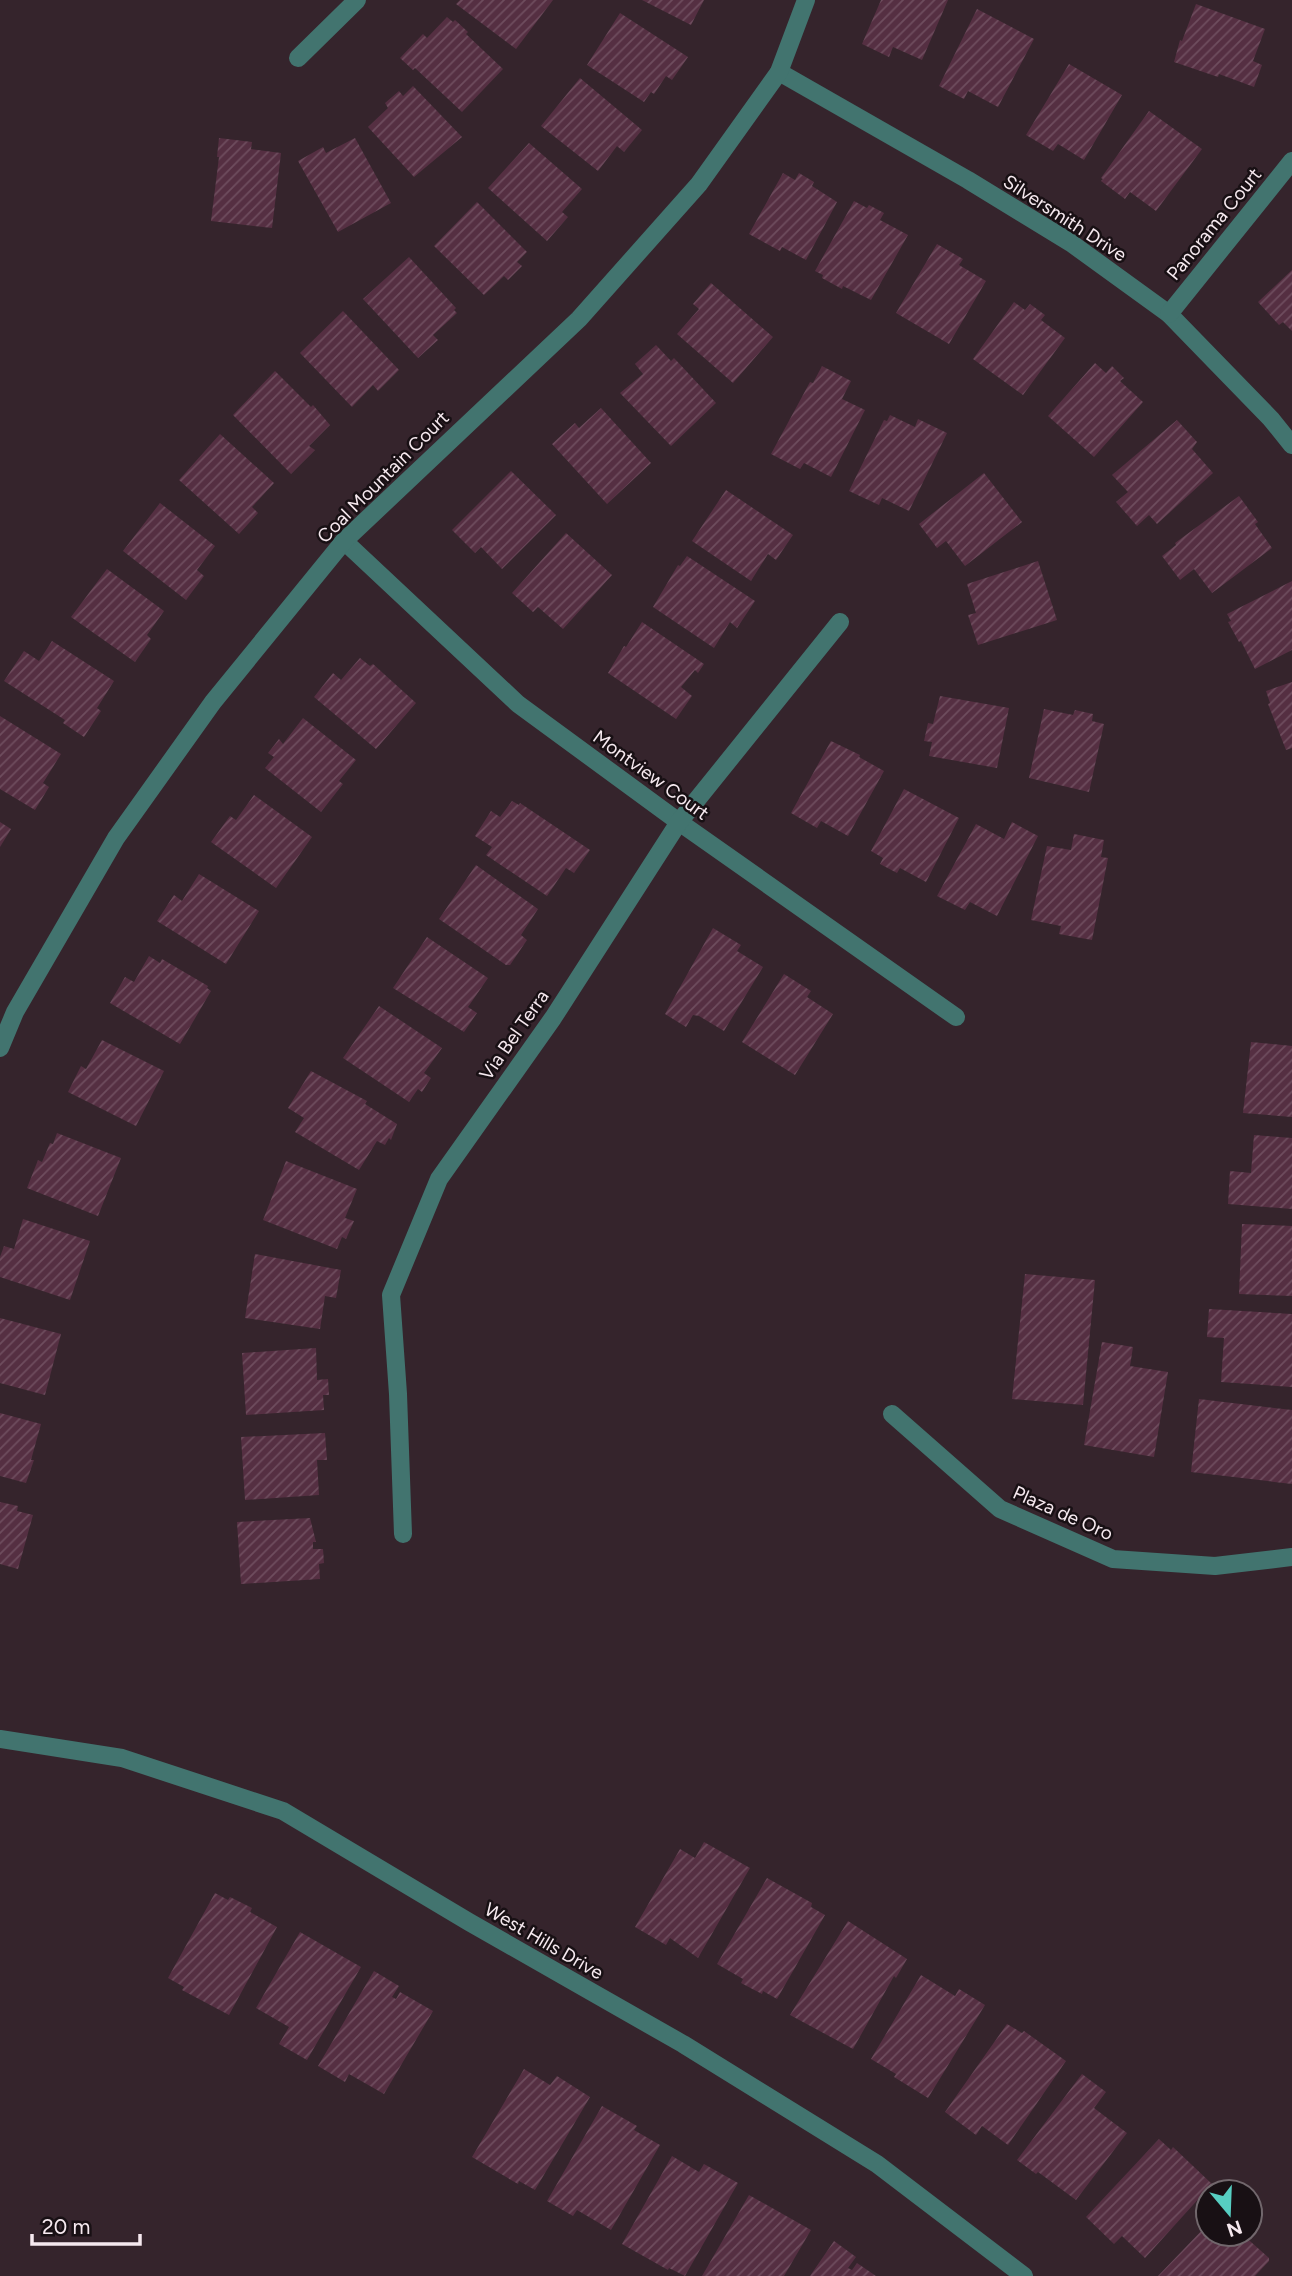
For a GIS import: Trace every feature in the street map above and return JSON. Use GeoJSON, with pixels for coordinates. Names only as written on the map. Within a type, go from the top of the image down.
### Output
{"type":"FeatureCollection","features":[{"type":"Feature","properties":{"kind":"street"},"geometry":{"type":"LineString","coordinates":[[298,58],[357,0]]}},
{"type":"Feature","properties":{"kind":"street","name":"Coal Mountain Court"},"geometry":{"type":"LineString","coordinates":[[0,1048],[15,1012],[116,838],[213,702],[344,541],[579,319],[699,184],[779,72],[806,0]]}},
{"type":"Feature","properties":{"kind":"street","name":"Silversmith Drive"},"geometry":{"type":"LineString","coordinates":[[779,72],[1048,229],[1169,314],[1271,419],[1292,445]]}},
{"type":"Feature","properties":{"kind":"street","name":"Panorama Court"},"geometry":{"type":"LineString","coordinates":[[1169,314],[1292,161]]}},
{"type":"Feature","properties":{"kind":"street","name":"Montview Court"},"geometry":{"type":"LineString","coordinates":[[344,541],[519,704],[679,822],[956,1017]]}},
{"type":"Feature","properties":{"kind":"street","name":"Via Bel Terra"},"geometry":{"type":"LineString","coordinates":[[403,1534],[391,1296],[439,1178],[552,1018],[679,822],[840,622]]}},
{"type":"Feature","properties":{"kind":"street","name":"Plaza de Oro"},"geometry":{"type":"LineString","coordinates":[[892,1414],[1000,1510],[1113,1559],[1214,1566],[1292,1557]]}},
{"type":"Feature","properties":{"kind":"street","name":"West Hills Drive"},"geometry":{"type":"LineString","coordinates":[[0,1739],[122,1758],[283,1811],[469,1922],[683,2044],[877,2164],[1024,2276]]}},
{"type":"Feature","properties":{"kind":"building"},"geometry":{"type":"Polygon","coordinates":[[[460,0],[553,0],[516,49],[456,4],[460,0]]]}},
{"type":"Feature","properties":{"kind":"building"},"geometry":{"type":"Polygon","coordinates":[[[642,0],[704,0],[691,25],[642,0]]]}},
{"type":"Feature","properties":{"kind":"building"},"geometry":{"type":"Polygon","coordinates":[[[881,0],[948,0],[922,60],[893,47],[889,57],[862,44],[881,0]]]}},
{"type":"Feature","properties":{"kind":"building"},"geometry":{"type":"Polygon","coordinates":[[[1196,4],[1265,29],[1253,61],[1262,65],[1254,87],[1174,62],[1180,40],[1182,41],[1196,4]]]}},
{"type":"Feature","properties":{"kind":"building"},"geometry":{"type":"Polygon","coordinates":[[[977,9],[1034,39],[998,107],[968,91],[964,99],[939,86],[977,9]]]}},
{"type":"Feature","properties":{"kind":"building"},"geometry":{"type":"Polygon","coordinates":[[[620,13],[688,57],[672,80],[666,76],[654,94],[651,92],[644,102],[587,65],[620,13]]]}},
{"type":"Feature","properties":{"kind":"building"},"geometry":{"type":"Polygon","coordinates":[[[447,17],[453,22],[455,20],[468,32],[466,34],[503,69],[462,112],[415,68],[413,70],[400,58],[423,34],[427,38],[447,17]]]}},
{"type":"Feature","properties":{"kind":"building"},"geometry":{"type":"Polygon","coordinates":[[[1069,64],[1122,95],[1084,160],[1058,144],[1053,151],[1026,135],[1069,64]]]}},
{"type":"Feature","properties":{"kind":"building"},"geometry":{"type":"Polygon","coordinates":[[[580,78],[642,130],[624,152],[617,146],[598,171],[541,126],[580,78]]]}},
{"type":"Feature","properties":{"kind":"building"},"geometry":{"type":"Polygon","coordinates":[[[413,86],[462,137],[414,177],[368,127],[388,108],[385,103],[399,91],[403,96],[413,86]]]}},
{"type":"Feature","properties":{"kind":"building"},"geometry":{"type":"Polygon","coordinates":[[[1149,111],[1202,149],[1156,211],[1130,192],[1125,199],[1101,181],[1149,111]]]}},
{"type":"Feature","properties":{"kind":"building"},"geometry":{"type":"Polygon","coordinates":[[[219,138],[252,142],[251,149],[281,153],[272,228],[211,221],[219,138]]]}},
{"type":"Feature","properties":{"kind":"building"},"geometry":{"type":"Polygon","coordinates":[[[355,138],[391,203],[338,232],[298,161],[323,147],[326,153],[355,138]]]}},
{"type":"Feature","properties":{"kind":"building"},"geometry":{"type":"Polygon","coordinates":[[[529,143],[582,189],[562,212],[568,217],[547,241],[488,188],[529,143]]]}},
{"type":"Feature","properties":{"kind":"building"},"geometry":{"type":"Polygon","coordinates":[[[783,173],[795,180],[799,173],[814,182],[812,186],[837,202],[806,260],[782,247],[780,251],[749,234],[783,173]]]}},
{"type":"Feature","properties":{"kind":"building"},"geometry":{"type":"Polygon","coordinates":[[[854,201],[884,213],[880,220],[908,235],[871,300],[843,286],[842,289],[815,271],[854,201]]]}},
{"type":"Feature","properties":{"kind":"building"},"geometry":{"type":"Polygon","coordinates":[[[477,202],[527,252],[517,262],[522,266],[508,280],[504,276],[484,295],[434,246],[477,202]]]}},
{"type":"Feature","properties":{"kind":"building"},"geometry":{"type":"Polygon","coordinates":[[[937,244],[963,259],[959,265],[986,281],[949,344],[896,313],[937,244]]]}},
{"type":"Feature","properties":{"kind":"building"},"geometry":{"type":"Polygon","coordinates":[[[409,257],[456,308],[454,310],[457,313],[433,335],[438,340],[418,358],[363,299],[409,257]]]}},
{"type":"Feature","properties":{"kind":"building"},"geometry":{"type":"Polygon","coordinates":[[[1292,270],[1292,331],[1283,322],[1279,325],[1258,302],[1292,270]]]}},
{"type":"Feature","properties":{"kind":"building"},"geometry":{"type":"Polygon","coordinates":[[[711,283],[773,337],[733,383],[677,334],[699,309],[693,304],[711,283]]]}},
{"type":"Feature","properties":{"kind":"building"},"geometry":{"type":"Polygon","coordinates":[[[1014,302],[1025,310],[1030,304],[1045,315],[1041,320],[1065,338],[1023,395],[973,359],[1014,302]]]}},
{"type":"Feature","properties":{"kind":"building"},"geometry":{"type":"Polygon","coordinates":[[[343,311],[399,370],[378,391],[373,385],[352,407],[300,353],[343,311]]]}},
{"type":"Feature","properties":{"kind":"building"},"geometry":{"type":"Polygon","coordinates":[[[656,345],[671,361],[674,358],[716,403],[671,446],[620,393],[643,374],[635,364],[656,345]]]}},
{"type":"Feature","properties":{"kind":"building"},"geometry":{"type":"Polygon","coordinates":[[[1095,363],[1106,373],[1112,366],[1124,378],[1120,381],[1143,402],[1094,457],[1048,416],[1095,363]]]}},
{"type":"Feature","properties":{"kind":"building"},"geometry":{"type":"Polygon","coordinates":[[[822,366],[851,381],[842,399],[865,410],[831,477],[804,463],[800,469],[771,454],[810,382],[813,383],[822,366]]]}},
{"type":"Feature","properties":{"kind":"building"},"geometry":{"type":"Polygon","coordinates":[[[275,371],[311,407],[313,405],[330,425],[309,446],[315,450],[291,474],[233,415],[275,371]]]}},
{"type":"Feature","properties":{"kind":"building"},"geometry":{"type":"Polygon","coordinates":[[[601,408],[651,463],[607,504],[552,444],[575,423],[579,428],[601,408]]]}},
{"type":"Feature","properties":{"kind":"building"},"geometry":{"type":"Polygon","coordinates":[[[890,415],[915,427],[918,419],[947,433],[909,511],[882,498],[879,505],[849,491],[884,420],[887,421],[890,415]]]}},
{"type":"Feature","properties":{"kind":"building"},"geometry":{"type":"Polygon","coordinates":[[[1177,420],[1197,442],[1192,449],[1213,473],[1157,524],[1149,515],[1137,526],[1116,502],[1128,492],[1112,475],[1177,420]]]}},
{"type":"Feature","properties":{"kind":"building"},"geometry":{"type":"Polygon","coordinates":[[[220,434],[274,483],[252,507],[258,513],[239,534],[179,480],[220,434]]]}},
{"type":"Feature","properties":{"kind":"building"},"geometry":{"type":"Polygon","coordinates":[[[511,471],[556,515],[502,569],[481,547],[475,553],[452,530],[511,471]]]}},
{"type":"Feature","properties":{"kind":"building"},"geometry":{"type":"Polygon","coordinates":[[[984,473],[1022,522],[965,566],[946,541],[937,548],[919,524],[984,473]]]}},
{"type":"Feature","properties":{"kind":"building"},"geometry":{"type":"Polygon","coordinates":[[[726,490],[793,535],[776,560],[768,554],[751,581],[692,541],[726,490]]]}},
{"type":"Feature","properties":{"kind":"building"},"geometry":{"type":"Polygon","coordinates":[[[1239,496],[1258,522],[1255,524],[1272,548],[1212,593],[1194,569],[1180,580],[1162,556],[1176,545],[1175,543],[1239,496]]]}},
{"type":"Feature","properties":{"kind":"building"},"geometry":{"type":"Polygon","coordinates":[[[160,503],[215,546],[197,570],[204,576],[186,600],[123,551],[160,503]]]}},
{"type":"Feature","properties":{"kind":"building"},"geometry":{"type":"Polygon","coordinates":[[[566,533],[612,575],[563,629],[538,607],[533,612],[512,593],[566,533]]]}},
{"type":"Feature","properties":{"kind":"building"},"geometry":{"type":"Polygon","coordinates":[[[687,556],[755,601],[737,628],[730,622],[714,648],[653,607],[678,565],[680,566],[687,556]]]}},
{"type":"Feature","properties":{"kind":"building"},"geometry":{"type":"Polygon","coordinates":[[[1038,561],[1057,620],[978,645],[968,615],[976,613],[967,584],[1038,561]]]}},
{"type":"Feature","properties":{"kind":"building"},"geometry":{"type":"Polygon","coordinates":[[[107,569],[164,611],[147,635],[151,639],[135,662],[71,617],[107,569]]]}},
{"type":"Feature","properties":{"kind":"building"},"geometry":{"type":"Polygon","coordinates":[[[1292,581],[1292,650],[1255,669],[1228,622],[1231,621],[1227,614],[1292,581]]]}},
{"type":"Feature","properties":{"kind":"building"},"geometry":{"type":"Polygon","coordinates":[[[642,622],[704,664],[698,673],[695,670],[681,687],[692,696],[676,719],[608,673],[642,622]]]}},
{"type":"Feature","properties":{"kind":"building"},"geometry":{"type":"Polygon","coordinates":[[[52,641],[114,681],[97,708],[101,711],[84,737],[63,723],[65,720],[4,681],[24,651],[39,661],[52,641]]]}},
{"type":"Feature","properties":{"kind":"building"},"geometry":{"type":"Polygon","coordinates":[[[360,658],[370,666],[373,664],[416,703],[376,749],[314,697],[333,673],[341,680],[360,658]]]}},
{"type":"Feature","properties":{"kind":"building"},"geometry":{"type":"Polygon","coordinates":[[[1292,682],[1292,748],[1286,750],[1268,704],[1270,703],[1266,691],[1292,682]]]}},
{"type":"Feature","properties":{"kind":"building"},"geometry":{"type":"Polygon","coordinates":[[[940,696],[1009,708],[997,768],[929,756],[932,742],[924,741],[928,723],[933,724],[940,696]]]}},
{"type":"Feature","properties":{"kind":"building"},"geometry":{"type":"Polygon","coordinates":[[[1044,709],[1073,715],[1075,710],[1093,714],[1092,721],[1104,724],[1089,792],[1029,778],[1044,709]]]}},
{"type":"Feature","properties":{"kind":"building"},"geometry":{"type":"Polygon","coordinates":[[[0,716],[61,754],[43,783],[49,787],[35,810],[0,789],[0,716]]]}},
{"type":"Feature","properties":{"kind":"building"},"geometry":{"type":"Polygon","coordinates":[[[303,718],[356,760],[339,781],[343,784],[321,812],[265,768],[274,757],[268,753],[279,739],[283,744],[303,718]]]}},
{"type":"Feature","properties":{"kind":"building"},"geometry":{"type":"Polygon","coordinates":[[[831,741],[860,755],[859,757],[884,771],[848,836],[821,821],[817,828],[791,813],[831,741]]]}},
{"type":"Feature","properties":{"kind":"building"},"geometry":{"type":"Polygon","coordinates":[[[904,789],[959,818],[926,882],[900,868],[897,873],[880,864],[883,858],[871,851],[904,789]]]}},
{"type":"Feature","properties":{"kind":"building"},"geometry":{"type":"Polygon","coordinates":[[[254,795],[312,837],[276,888],[211,842],[230,816],[236,820],[254,795]]]}},
{"type":"Feature","properties":{"kind":"building"},"geometry":{"type":"Polygon","coordinates":[[[512,801],[519,805],[520,803],[590,850],[574,873],[566,868],[547,896],[486,855],[492,847],[475,836],[491,811],[500,817],[512,801]]]}},
{"type":"Feature","properties":{"kind":"building"},"geometry":{"type":"Polygon","coordinates":[[[0,822],[11,829],[0,847],[0,822]]]}},
{"type":"Feature","properties":{"kind":"building"},"geometry":{"type":"Polygon","coordinates":[[[1012,822],[1038,836],[997,916],[970,902],[965,910],[937,896],[976,824],[1004,839],[1012,822]]]}},
{"type":"Feature","properties":{"kind":"building"},"geometry":{"type":"Polygon","coordinates":[[[1074,834],[1104,840],[1101,857],[1108,858],[1092,940],[1059,934],[1061,926],[1031,920],[1047,846],[1071,850],[1074,834]]]}},
{"type":"Feature","properties":{"kind":"building"},"geometry":{"type":"Polygon","coordinates":[[[476,865],[538,909],[521,935],[527,940],[510,965],[506,965],[439,919],[476,865]]]}},
{"type":"Feature","properties":{"kind":"building"},"geometry":{"type":"Polygon","coordinates":[[[199,874],[259,911],[226,964],[157,921],[174,895],[182,901],[199,874]]]}},
{"type":"Feature","properties":{"kind":"building"},"geometry":{"type":"Polygon","coordinates":[[[713,928],[741,945],[737,951],[763,967],[724,1031],[699,1016],[693,1015],[686,1027],[665,1014],[713,928]]]}},
{"type":"Feature","properties":{"kind":"building"},"geometry":{"type":"Polygon","coordinates":[[[427,937],[488,978],[468,1007],[477,1013],[464,1032],[393,988],[427,937]]]}},
{"type":"Feature","properties":{"kind":"building"},"geometry":{"type":"Polygon","coordinates":[[[149,956],[160,963],[162,959],[208,986],[211,991],[180,1044],[110,1003],[125,977],[134,982],[149,956]]]}},
{"type":"Feature","properties":{"kind":"building"},"geometry":{"type":"Polygon","coordinates":[[[784,974],[811,991],[807,997],[833,1014],[795,1075],[742,1042],[784,974]]]}},
{"type":"Feature","properties":{"kind":"building"},"geometry":{"type":"Polygon","coordinates":[[[379,1006],[442,1048],[424,1073],[431,1078],[422,1092],[418,1089],[409,1102],[343,1058],[379,1006]]]}},
{"type":"Feature","properties":{"kind":"building"},"geometry":{"type":"Polygon","coordinates":[[[102,1040],[164,1071],[136,1126],[68,1092],[81,1066],[86,1069],[102,1040]]]}},
{"type":"Feature","properties":{"kind":"building"},"geometry":{"type":"Polygon","coordinates":[[[1251,1042],[1292,1046],[1292,1117],[1243,1113],[1251,1042]]]}},
{"type":"Feature","properties":{"kind":"building"},"geometry":{"type":"Polygon","coordinates":[[[311,1071],[367,1101],[365,1104],[397,1124],[391,1140],[389,1138],[385,1145],[377,1141],[359,1170],[295,1132],[304,1118],[288,1108],[311,1071]]]}},
{"type":"Feature","properties":{"kind":"building"},"geometry":{"type":"Polygon","coordinates":[[[57,1133],[121,1158],[98,1216],[27,1188],[38,1160],[42,1162],[57,1133]]]}},
{"type":"Feature","properties":{"kind":"building"},"geometry":{"type":"Polygon","coordinates":[[[1254,1135],[1292,1138],[1292,1209],[1228,1204],[1230,1171],[1251,1173],[1254,1135]]]}},
{"type":"Feature","properties":{"kind":"building"},"geometry":{"type":"Polygon","coordinates":[[[286,1161],[357,1189],[345,1218],[354,1221],[346,1239],[342,1237],[337,1249],[263,1220],[286,1161]]]}},
{"type":"Feature","properties":{"kind":"building"},"geometry":{"type":"Polygon","coordinates":[[[23,1219],[90,1241],[70,1300],[0,1277],[0,1257],[4,1246],[14,1249],[23,1219]]]}},
{"type":"Feature","properties":{"kind":"building"},"geometry":{"type":"Polygon","coordinates":[[[1242,1224],[1292,1226],[1292,1296],[1239,1294],[1242,1224]]]}},
{"type":"Feature","properties":{"kind":"building"},"geometry":{"type":"Polygon","coordinates":[[[255,1254],[341,1270],[336,1298],[325,1296],[320,1329],[245,1318],[255,1254]]]}},
{"type":"Feature","properties":{"kind":"building"},"geometry":{"type":"Polygon","coordinates":[[[1025,1274],[1095,1280],[1083,1405],[1012,1399],[1025,1274]]]}},
{"type":"Feature","properties":{"kind":"building"},"geometry":{"type":"Polygon","coordinates":[[[1209,1309],[1292,1314],[1292,1387],[1221,1382],[1224,1338],[1207,1337],[1209,1309]]]}},
{"type":"Feature","properties":{"kind":"building"},"geometry":{"type":"Polygon","coordinates":[[[0,1318],[61,1334],[45,1395],[0,1383],[0,1318]]]}},
{"type":"Feature","properties":{"kind":"building"},"geometry":{"type":"Polygon","coordinates":[[[1102,1342],[1133,1347],[1130,1366],[1168,1372],[1154,1457],[1084,1445],[1102,1342]]]}},
{"type":"Feature","properties":{"kind":"building"},"geometry":{"type":"Polygon","coordinates":[[[316,1348],[317,1380],[328,1379],[329,1395],[323,1395],[324,1410],[246,1415],[242,1353],[316,1348]]]}},
{"type":"Feature","properties":{"kind":"building"},"geometry":{"type":"Polygon","coordinates":[[[1199,1399],[1292,1410],[1292,1484],[1191,1472],[1199,1399]]]}},
{"type":"Feature","properties":{"kind":"building"},"geometry":{"type":"Polygon","coordinates":[[[0,1413],[41,1424],[26,1483],[0,1476],[0,1413]]]}},
{"type":"Feature","properties":{"kind":"building"},"geometry":{"type":"Polygon","coordinates":[[[325,1433],[327,1460],[317,1460],[319,1495],[245,1500],[241,1437],[325,1433]]]}},
{"type":"Feature","properties":{"kind":"building"},"geometry":{"type":"Polygon","coordinates":[[[0,1502],[18,1506],[17,1511],[33,1515],[18,1569],[0,1564],[0,1502]]]}},
{"type":"Feature","properties":{"kind":"building"},"geometry":{"type":"Polygon","coordinates":[[[310,1518],[316,1542],[313,1542],[313,1549],[323,1549],[324,1563],[319,1564],[320,1579],[241,1584],[237,1522],[310,1518]]]}},
{"type":"Feature","properties":{"kind":"building"},"geometry":{"type":"Polygon","coordinates":[[[704,1842],[750,1868],[698,1958],[670,1938],[666,1945],[635,1927],[680,1849],[695,1858],[704,1842]]]}},
{"type":"Feature","properties":{"kind":"building"},"geometry":{"type":"Polygon","coordinates":[[[767,1878],[812,1903],[811,1907],[825,1915],[777,1999],[741,1983],[743,1979],[717,1964],[767,1878]]]}},
{"type":"Feature","properties":{"kind":"building"},"geometry":{"type":"Polygon","coordinates":[[[215,1893],[252,1908],[250,1912],[277,1927],[229,2015],[182,1990],[184,1987],[168,1978],[215,1893]]]}},
{"type":"Feature","properties":{"kind":"building"},"geometry":{"type":"Polygon","coordinates":[[[848,1921],[907,1959],[896,1978],[894,1976],[853,2049],[790,2015],[848,1921]]]}},
{"type":"Feature","properties":{"kind":"building"},"geometry":{"type":"Polygon","coordinates":[[[300,1932],[361,1967],[307,2060],[279,2044],[289,2027],[256,2008],[300,1932]]]}},
{"type":"Feature","properties":{"kind":"building"},"geometry":{"type":"Polygon","coordinates":[[[374,1971],[399,1986],[392,1997],[396,1999],[400,1992],[433,2011],[384,2094],[349,2074],[345,2082],[318,2066],[374,1971]]]}},
{"type":"Feature","properties":{"kind":"building"},"geometry":{"type":"Polygon","coordinates":[[[921,1975],[955,1996],[959,1989],[985,2005],[928,2098],[871,2059],[921,1975]]]}},
{"type":"Feature","properties":{"kind":"building"},"geometry":{"type":"Polygon","coordinates":[[[1007,2024],[1022,2033],[1024,2031],[1066,2061],[1008,2145],[982,2126],[976,2135],[945,2112],[1007,2024]]]}},
{"type":"Feature","properties":{"kind":"building"},"geometry":{"type":"Polygon","coordinates":[[[524,2069],[550,2085],[557,2076],[590,2097],[535,2190],[519,2181],[518,2184],[472,2157],[524,2069]]]}},
{"type":"Feature","properties":{"kind":"building"},"geometry":{"type":"Polygon","coordinates":[[[1082,2074],[1106,2092],[1094,2108],[1127,2133],[1076,2200],[1017,2160],[1082,2074]]]}},
{"type":"Feature","properties":{"kind":"building"},"geometry":{"type":"Polygon","coordinates":[[[602,2106],[637,2126],[634,2130],[660,2145],[611,2230],[577,2210],[573,2216],[547,2201],[602,2106]]]}},
{"type":"Feature","properties":{"kind":"building"},"geometry":{"type":"Polygon","coordinates":[[[1159,2139],[1171,2150],[1173,2147],[1206,2178],[1194,2178],[1194,2204],[1145,2258],[1122,2236],[1114,2244],[1086,2217],[1159,2139]]]}},
{"type":"Feature","properties":{"kind":"building"},"geometry":{"type":"Polygon","coordinates":[[[672,2156],[699,2172],[704,2164],[738,2183],[685,2276],[669,2268],[668,2270],[622,2244],[672,2156]]]}},
{"type":"Feature","properties":{"kind":"building"},"geometry":{"type":"Polygon","coordinates":[[[749,2195],[811,2230],[784,2276],[702,2276],[749,2195]]]}},
{"type":"Feature","properties":{"kind":"building"},"geometry":{"type":"Polygon","coordinates":[[[1194,2239],[1194,2248],[1258,2248],[1269,2258],[1255,2276],[1158,2276],[1194,2239]]]}},
{"type":"Feature","properties":{"kind":"building"},"geometry":{"type":"Polygon","coordinates":[[[834,2241],[856,2257],[848,2268],[852,2270],[857,2263],[876,2276],[810,2276],[834,2241]]]}}]}
